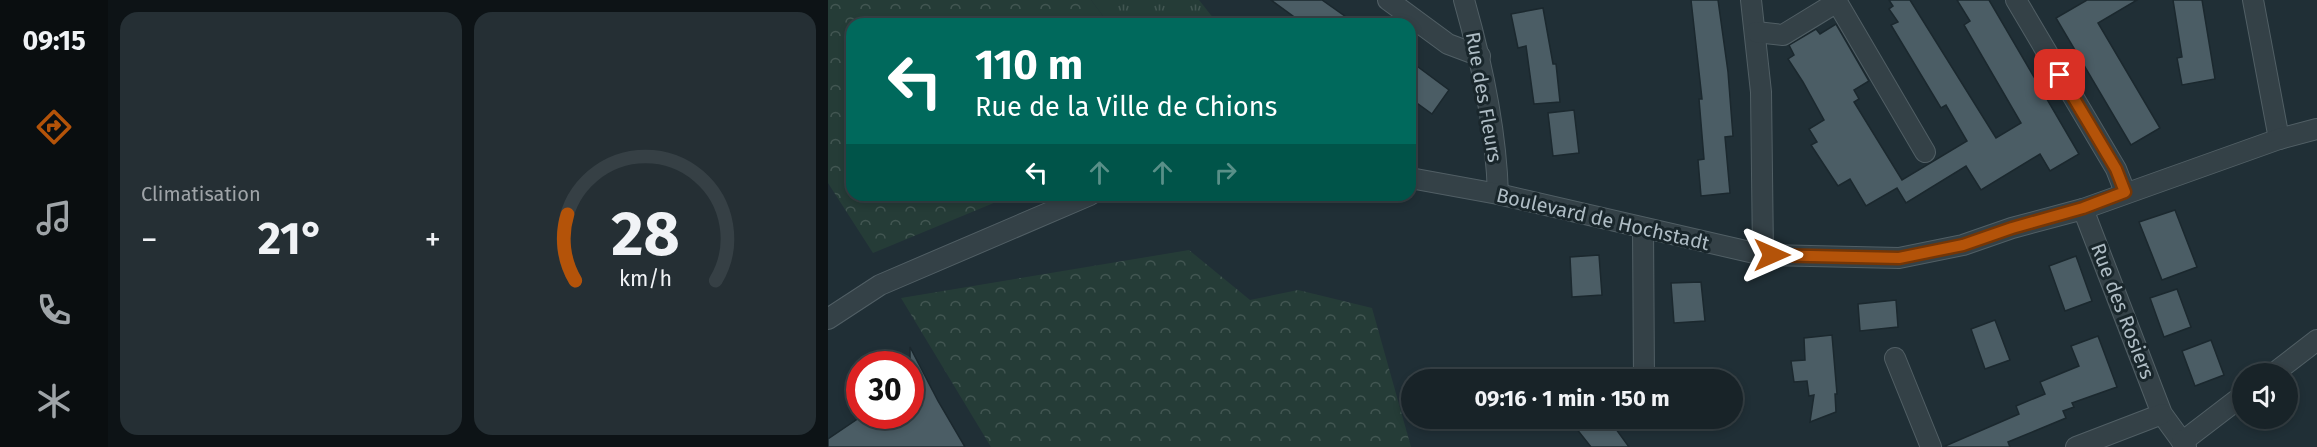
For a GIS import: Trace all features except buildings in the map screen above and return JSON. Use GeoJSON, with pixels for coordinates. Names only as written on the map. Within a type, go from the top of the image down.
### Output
{"type":"FeatureCollection","features":[{"type":"Feature","properties":{"kind":"street"},"geometry":{"type":"LineString","coordinates":[[1388,0],[1413,18]]}},
{"type":"Feature","properties":{"kind":"street","name":"Rue des Fleurs"},"geometry":{"type":"LineString","coordinates":[[1464,0],[1480,56],[1497,157],[1498,194]]}},
{"type":"Feature","properties":{"kind":"street"},"geometry":{"type":"LineString","coordinates":[[1751,0],[1761,92],[1763,255]]}},
{"type":"Feature","properties":{"kind":"street"},"geometry":{"type":"LineString","coordinates":[[2016,0],[2116,169],[2125,192]]}},
{"type":"Feature","properties":{"kind":"street"},"geometry":{"type":"LineString","coordinates":[[2253,0],[2279,139]]}},
{"type":"Feature","properties":{"kind":"street"},"geometry":{"type":"LineString","coordinates":[[1756,32],[1783,35],[1837,2],[1925,152]]}},
{"type":"Feature","properties":{"kind":"street"},"geometry":{"type":"LineString","coordinates":[[1416,21],[1448,44],[1480,56]]}},
{"type":"Feature","properties":{"kind":"street","name":"Boulevard de Hochstadt"},"geometry":{"type":"LineString","coordinates":[[1416,179],[1498,194],[1763,255],[1899,258],[1963,245],[2012,228],[2083,208],[2279,139],[2317,129]]}},
{"type":"Feature","properties":{"kind":"street"},"geometry":{"type":"LineString","coordinates":[[828,319],[880,285],[1076,201]]}},
{"type":"Feature","properties":{"kind":"street","name":"Rue des Rosiers"},"geometry":{"type":"LineString","coordinates":[[2083,208],[2162,414],[2184,444],[2232,404]]}},
{"type":"Feature","properties":{"kind":"street"},"geometry":{"type":"LineString","coordinates":[[1643,228],[1644,369]]}},
{"type":"Feature","properties":{"kind":"street"},"geometry":{"type":"LineString","coordinates":[[2287,363],[2317,340]]}},
{"type":"Feature","properties":{"kind":"street"},"geometry":{"type":"LineString","coordinates":[[1895,358],[1931,447]]}},
{"type":"Feature","properties":{"kind":"street"},"geometry":{"type":"LineString","coordinates":[[2076,447],[2162,414]]}},
{"type":"Feature","properties":{"kind":"green space"},"geometry":{"type":"Polygon","coordinates":[[[828,0],[1091,0],[1104,18],[846,18],[846,201],[999,201],[873,253],[828,183],[828,0]]]}},
{"type":"Feature","properties":{"kind":"green space"},"geometry":{"type":"Polygon","coordinates":[[[1091,0],[1199,0],[1213,18],[1104,18],[1091,0]]]}},
{"type":"Feature","properties":{"kind":"green space"},"geometry":{"type":"Polygon","coordinates":[[[1189,250],[1250,300],[1298,290],[1372,308],[1401,411],[1401,429],[1406,429],[1411,447],[991,447],[901,298],[1189,250]]]}},
{"type":"Feature","properties":{"kind":"route"},"geometry":{"type":"LineString","coordinates":[[1772,255],[1899,258],[1963,245],[2012,228],[2083,208],[2125,192],[2116,169],[2060,75]]}}]}
